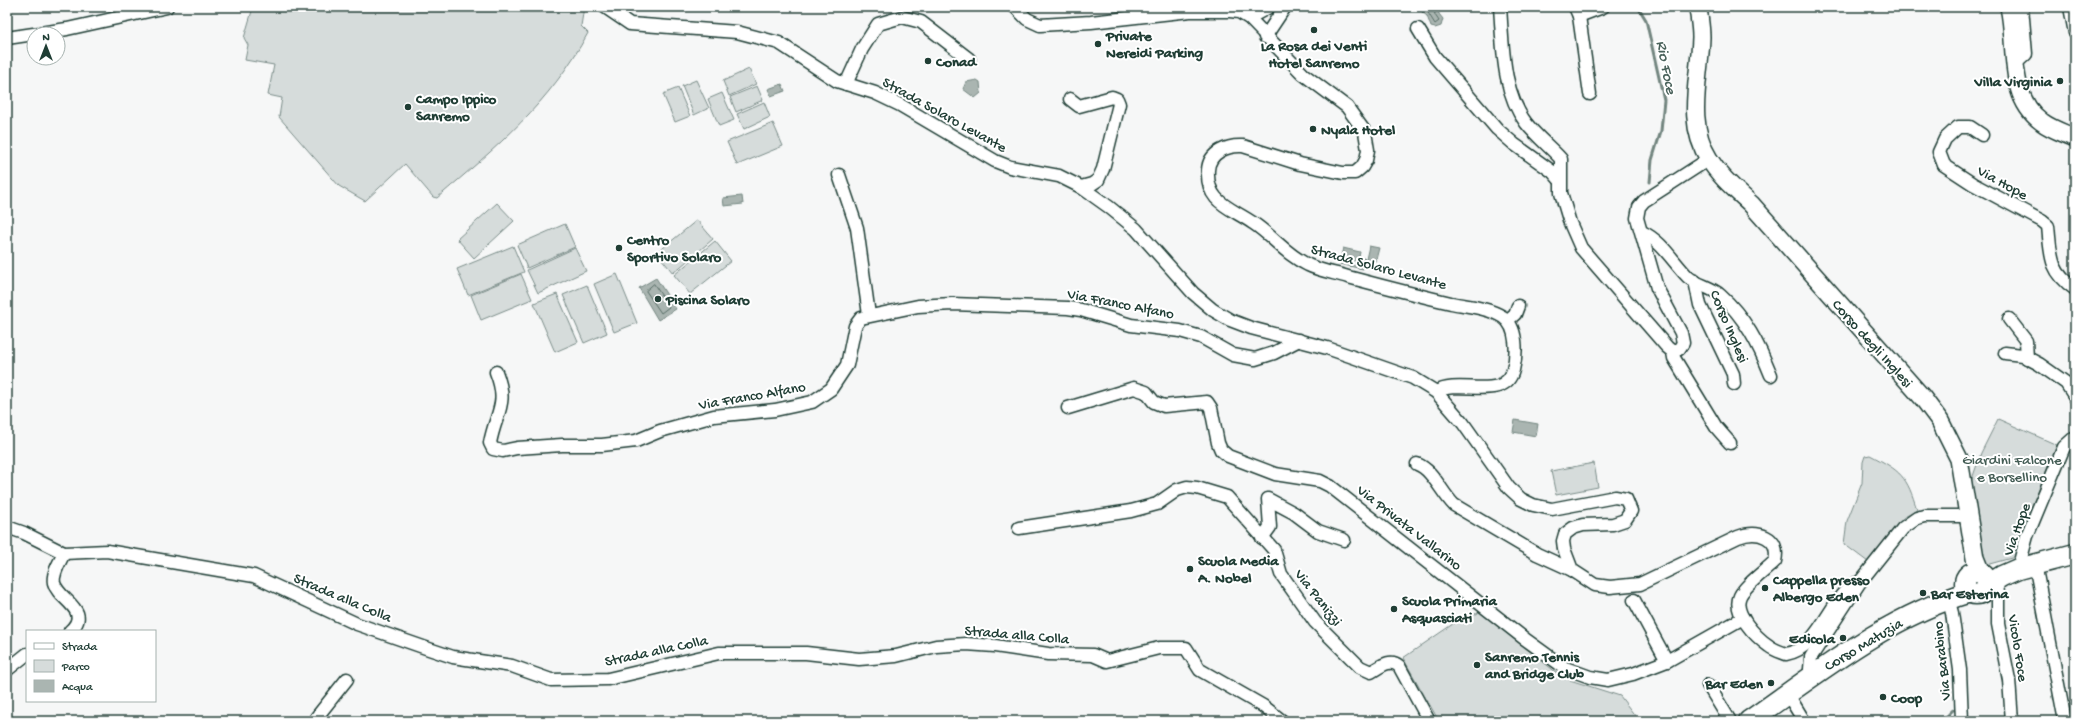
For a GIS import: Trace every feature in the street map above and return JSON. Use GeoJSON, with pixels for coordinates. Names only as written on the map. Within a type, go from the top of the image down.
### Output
{"type":"FeatureCollection","features":[{"type":"Feature","properties":{"kind":"main road","name":"Corso degli Inglesi"},"geometry":{"type":"LineString","coordinates":[[1698,7],[1700,37],[1694,106],[1698,132],[1709,159],[1726,180],[1751,204],[1922,397],[1940,421],[1959,459],[1968,516],[1989,576]]}},
{"type":"Feature","properties":{"kind":"main road"},"geometry":{"type":"LineString","coordinates":[[2009,7],[2015,64],[2025,105],[2042,122],[2075,138]]}},
{"type":"Feature","properties":{"kind":"main road","name":"Corso Matuzia"},"geometry":{"type":"LineString","coordinates":[[1750,721],[1787,693],[1884,629],[1989,576],[2075,554]]}},
{"type":"Feature","properties":{"kind":"street"},"geometry":{"type":"LineString","coordinates":[[7,38],[67,29],[167,7]]}},
{"type":"Feature","properties":{"kind":"street","name":"Strada Solaro Levante"},"geometry":{"type":"LineString","coordinates":[[605,7],[618,18],[630,24],[737,32],[779,43],[837,81],[875,93],[900,105],[995,161],[1010,167],[1059,176],[1081,187],[1109,206],[1136,229],[1193,293],[1213,310],[1230,320],[1251,328],[1327,348],[1413,378],[1436,392],[1463,423],[1509,488],[1521,499],[1533,505],[1552,508],[1615,497],[1626,499],[1631,511],[1625,520],[1613,524],[1583,525],[1573,528],[1565,534],[1563,541],[1564,549],[1572,570]]}},
{"type":"Feature","properties":{"kind":"street","name":"Strada Solaro Levante"},"geometry":{"type":"LineString","coordinates":[[1015,7],[1027,18],[1040,25],[1091,22],[1190,11],[1239,12],[1248,18],[1303,74],[1347,107],[1357,118],[1367,140],[1366,160],[1362,167],[1355,173],[1343,173],[1300,164],[1243,146],[1228,147],[1217,153],[1208,166],[1207,179],[1211,193],[1215,198],[1271,236],[1288,254],[1308,265],[1400,291],[1493,312],[1508,320]]}},
{"type":"Feature","properties":{"kind":"street"},"geometry":{"type":"LineString","coordinates":[[1248,18],[1269,7]]}},
{"type":"Feature","properties":{"kind":"street"},"geometry":{"type":"LineString","coordinates":[[1265,37],[1285,7]]}},
{"type":"Feature","properties":{"kind":"street"},"geometry":{"type":"LineString","coordinates":[[1500,7],[1505,64],[1512,99],[1527,124],[1561,159],[1561,193],[1570,223],[1581,248],[1668,347],[1674,351]]}},
{"type":"Feature","properties":{"kind":"street"},"geometry":{"type":"LineString","coordinates":[[1590,94],[1577,11],[1603,7]]}},
{"type":"Feature","properties":{"kind":"street"},"geometry":{"type":"LineString","coordinates":[[2015,64],[2026,54],[2022,7]]}},
{"type":"Feature","properties":{"kind":"street"},"geometry":{"type":"LineString","coordinates":[[2070,7],[2075,33]]}},
{"type":"Feature","properties":{"kind":"street"},"geometry":{"type":"LineString","coordinates":[[846,84],[862,49],[878,24],[902,18],[921,22],[969,59]]}},
{"type":"Feature","properties":{"kind":"street"},"geometry":{"type":"LineString","coordinates":[[1418,29],[1435,57],[1483,110],[1497,129],[1514,144],[1553,172],[1560,180]]}},
{"type":"Feature","properties":{"kind":"street"},"geometry":{"type":"LineString","coordinates":[[1070,99],[1079,106],[1112,97],[1117,99],[1119,104],[1103,169],[1098,180],[1092,184],[1081,187]]}},
{"type":"Feature","properties":{"kind":"street","name":"Via Hope"},"geometry":{"type":"LineString","coordinates":[[1982,135],[1970,127],[1958,127],[1945,139],[1940,152],[1944,165],[1972,184],[2042,221],[2048,226],[2051,255],[2056,271],[2066,283],[2075,289]]}},
{"type":"Feature","properties":{"kind":"street"},"geometry":{"type":"LineString","coordinates":[[1674,351],[1679,349],[1683,344],[1681,333],[1657,288],[1637,218],[1639,207],[1644,201],[1709,159]]}},
{"type":"Feature","properties":{"kind":"street"},"geometry":{"type":"LineString","coordinates":[[839,175],[857,228],[869,315]]}},
{"type":"Feature","properties":{"kind":"street"},"geometry":{"type":"LineString","coordinates":[[1642,232],[1661,246],[1689,278],[1719,294],[1743,319],[1760,348],[1771,375]]}},
{"type":"Feature","properties":{"kind":"street","name":"Corso Inglesi"},"geometry":{"type":"LineString","coordinates":[[1695,281],[1700,305],[1733,374],[1734,384]]}},
{"type":"Feature","properties":{"kind":"street","name":"Via Franco Alfano"},"geometry":{"type":"LineString","coordinates":[[496,372],[502,387],[503,401],[493,428],[490,443],[493,449],[503,451],[525,447],[602,445],[636,441],[660,432],[714,416],[774,410],[812,402],[831,389],[847,365],[854,326],[861,318],[869,315],[918,306],[952,304],[1068,308],[1081,310],[1131,325],[1180,331],[1201,337],[1233,355],[1255,359],[1274,353],[1299,340]]}},
{"type":"Feature","properties":{"kind":"street"},"geometry":{"type":"LineString","coordinates":[[1436,392],[1448,387],[1496,387],[1508,382],[1514,369],[1514,332],[1508,320],[1515,314],[1518,306]]}},
{"type":"Feature","properties":{"kind":"street"},"geometry":{"type":"LineString","coordinates":[[2009,319],[2026,340],[2027,358]]}},
{"type":"Feature","properties":{"kind":"street"},"geometry":{"type":"LineString","coordinates":[[1674,351],[1674,358],[1716,427],[1730,444]]}},
{"type":"Feature","properties":{"kind":"street"},"geometry":{"type":"LineString","coordinates":[[2005,353],[2027,358],[2066,383],[2075,397]]}},
{"type":"Feature","properties":{"kind":"street","name":"Via Privata Vallarino"},"geometry":{"type":"LineString","coordinates":[[1068,408],[1134,388],[1146,392],[1154,402],[1164,406],[1207,402],[1210,405],[1218,443],[1225,453],[1275,474],[1320,481],[1338,491],[1525,639],[1565,668],[1590,677],[1608,680],[1633,674],[1667,661],[1743,618]]}},
{"type":"Feature","properties":{"kind":"street","name":"Via Hope"},"geometry":{"type":"LineString","coordinates":[[1989,576],[2027,536],[2064,447],[2075,437]]}},
{"type":"Feature","properties":{"kind":"street"},"geometry":{"type":"LineString","coordinates":[[1417,464],[1430,471],[1443,494],[1454,505],[1537,554],[1572,570],[1595,584],[1610,587],[1640,584],[1738,537],[1748,533],[1757,534],[1773,543],[1776,549],[1775,561],[1743,590],[1739,597],[1739,609],[1743,618],[1756,634],[1770,646],[1786,654],[1802,648],[1814,635],[1847,590],[1855,583],[1860,582]]}},
{"type":"Feature","properties":{"kind":"street","name":"Via Panizzi"},"geometry":{"type":"LineString","coordinates":[[1019,528],[1131,511],[1157,504],[1177,490],[1187,487],[1197,488],[1227,497],[1274,550],[1281,574],[1315,622],[1360,666],[1370,672],[1389,662],[1395,662],[1400,666],[1429,721]]}},
{"type":"Feature","properties":{"kind":"street"},"geometry":{"type":"LineString","coordinates":[[1262,538],[1270,527],[1268,499],[1294,513],[1318,531],[1344,540]]}},
{"type":"Feature","properties":{"kind":"street"},"geometry":{"type":"LineString","coordinates":[[1812,676],[1810,669],[1811,657],[1860,582],[1903,528],[1917,518],[1924,516],[1968,516]]}},
{"type":"Feature","properties":{"kind":"street"},"geometry":{"type":"LineString","coordinates":[[7,527],[24,533],[64,554],[53,581],[58,591],[76,608],[77,618],[71,630]]}},
{"type":"Feature","properties":{"kind":"street","name":"Strada alla Colla"},"geometry":{"type":"LineString","coordinates":[[64,554],[107,551],[254,576],[357,624],[454,657],[512,666],[551,680],[608,679],[719,653],[806,653],[859,659],[896,656],[936,646],[966,644],[995,646],[1048,654],[1093,654],[1107,661],[1159,648],[1186,648],[1200,670],[1263,706],[1282,721]]}},
{"type":"Feature","properties":{"kind":"street"},"geometry":{"type":"LineString","coordinates":[[1989,576],[2065,721]]}},
{"type":"Feature","properties":{"kind":"street","name":"Vicolo Foce"},"geometry":{"type":"LineString","coordinates":[[1989,576],[1998,592],[1998,624],[2009,680],[2012,721]]}},
{"type":"Feature","properties":{"kind":"street","name":"Via Barabino"},"geometry":{"type":"LineString","coordinates":[[1945,599],[1952,613],[1960,670],[1962,721]]}},
{"type":"Feature","properties":{"kind":"street"},"geometry":{"type":"LineString","coordinates":[[1634,600],[1667,661]]}},
{"type":"Feature","properties":{"kind":"street"},"geometry":{"type":"LineString","coordinates":[[7,670],[26,655]]}},
{"type":"Feature","properties":{"kind":"street"},"geometry":{"type":"LineString","coordinates":[[316,721],[316,718],[347,679]]}},
{"type":"Feature","properties":{"kind":"street"},"geometry":{"type":"LineString","coordinates":[[1708,685],[1730,721]]}},
{"type":"Feature","properties":{"kind":"street"},"geometry":{"type":"LineString","coordinates":[[1787,693],[1804,721]]}},
{"type":"Feature","properties":{"kind":"green space","name":"Campo Ippico Sanremo"},"geometry":{"type":"Polygon","coordinates":[[[255,7],[584,7],[581,26],[588,33],[557,81],[521,123],[481,161],[437,198],[433,197],[405,164],[365,201],[339,186],[279,117],[282,98],[268,95],[274,65],[245,60],[248,45],[244,38],[252,11],[255,7]]]}},
{"type":"Feature","properties":{"kind":"green space"},"geometry":{"type":"Polygon","coordinates":[[[749,69],[756,84],[729,96],[723,81],[749,69]]]}},
{"type":"Feature","properties":{"kind":"green space"},"geometry":{"type":"Polygon","coordinates":[[[696,80],[709,108],[694,115],[682,86],[696,80]]]}},
{"type":"Feature","properties":{"kind":"green space"},"geometry":{"type":"Polygon","coordinates":[[[757,86],[763,100],[736,112],[730,97],[757,86]]]}},
{"type":"Feature","properties":{"kind":"green space"},"geometry":{"type":"Polygon","coordinates":[[[678,88],[690,116],[675,122],[663,94],[678,88]]]}},
{"type":"Feature","properties":{"kind":"green space"},"geometry":{"type":"Polygon","coordinates":[[[722,93],[734,120],[719,126],[708,99],[722,93]]]}},
{"type":"Feature","properties":{"kind":"green space"},"geometry":{"type":"Polygon","coordinates":[[[764,102],[770,117],[744,129],[737,114],[764,102]]]}},
{"type":"Feature","properties":{"kind":"green space"},"geometry":{"type":"Polygon","coordinates":[[[773,123],[783,146],[737,165],[727,142],[773,123]]]}},
{"type":"Feature","properties":{"kind":"green space"},"geometry":{"type":"Polygon","coordinates":[[[497,203],[514,221],[474,258],[457,239],[497,203]]]}},
{"type":"Feature","properties":{"kind":"green space"},"geometry":{"type":"Polygon","coordinates":[[[697,220],[713,239],[673,273],[657,253],[697,220]]]}},
{"type":"Feature","properties":{"kind":"green space"},"geometry":{"type":"Polygon","coordinates":[[[565,224],[575,247],[527,268],[517,245],[565,224]]]}},
{"type":"Feature","properties":{"kind":"green space"},"geometry":{"type":"Polygon","coordinates":[[[715,241],[731,261],[690,294],[674,275],[715,241]]]}},
{"type":"Feature","properties":{"kind":"green space"},"geometry":{"type":"Polygon","coordinates":[[[513,246],[524,272],[468,295],[457,269],[513,246]]]}},
{"type":"Feature","properties":{"kind":"green space"},"geometry":{"type":"Polygon","coordinates":[[[575,248],[586,271],[538,293],[527,270],[575,248]]]}},
{"type":"Feature","properties":{"kind":"green space"},"geometry":{"type":"Polygon","coordinates":[[[521,274],[532,299],[481,320],[471,295],[521,274]]]}},
{"type":"Feature","properties":{"kind":"green space"},"geometry":{"type":"Polygon","coordinates":[[[617,274],[637,323],[614,332],[594,284],[617,274]]]}},
{"type":"Feature","properties":{"kind":"green space"},"geometry":{"type":"Polygon","coordinates":[[[587,285],[607,333],[584,343],[563,295],[587,285]]]}},
{"type":"Feature","properties":{"kind":"green space"},"geometry":{"type":"Polygon","coordinates":[[[557,294],[578,342],[555,352],[534,303],[557,294]]]}},
{"type":"Feature","properties":{"kind":"green space","name":"Giardini Falcone e Borsellino"},"geometry":{"type":"Polygon","coordinates":[[[1998,419],[2057,445],[2033,503],[2015,557],[1986,565],[1978,537],[1971,482],[1981,453],[1998,419]]]}},
{"type":"Feature","properties":{"kind":"green space"},"geometry":{"type":"Polygon","coordinates":[[[1870,455],[1896,470],[1910,489],[1917,510],[1903,518],[1868,562],[1844,544],[1847,521],[1862,483],[1863,462],[1865,456],[1870,455]]]}},
{"type":"Feature","properties":{"kind":"green space"},"geometry":{"type":"Polygon","coordinates":[[[1594,463],[1598,487],[1556,495],[1551,471],[1594,463]]]}},
{"type":"Feature","properties":{"kind":"green space","name":"Sanremo Tennis and Bridge Club"},"geometry":{"type":"Polygon","coordinates":[[[1479,611],[1557,673],[1570,680],[1620,696],[1636,717],[1637,721],[1439,721],[1403,658],[1469,613],[1477,614],[1479,611]]]}},
{"type":"Feature","properties":{"kind":"water"},"geometry":{"type":"Polygon","coordinates":[[[1424,7],[1438,7],[1439,14],[1443,19],[1441,26],[1435,28],[1431,27],[1427,16],[1422,12],[1424,7]]]}},
{"type":"Feature","properties":{"kind":"water"},"geometry":{"type":"Polygon","coordinates":[[[977,80],[980,82],[981,93],[975,98],[963,89],[966,82],[977,80]]]}},
{"type":"Feature","properties":{"kind":"water"},"geometry":{"type":"Polygon","coordinates":[[[782,84],[785,91],[771,96],[768,89],[782,84]]]}},
{"type":"Feature","properties":{"kind":"water"},"geometry":{"type":"Polygon","coordinates":[[[742,196],[743,204],[724,206],[723,198],[742,196]]]}},
{"type":"Feature","properties":{"kind":"water"},"geometry":{"type":"Polygon","coordinates":[[[1369,246],[1379,248],[1374,267],[1364,264],[1363,269],[1339,264],[1343,248],[1360,252],[1359,257],[1366,259],[1369,246]]]}},
{"type":"Feature","properties":{"kind":"water","name":"Piscina Solaro"},"geometry":{"type":"Polygon","coordinates":[[[656,278],[676,309],[658,320],[639,288],[656,278]]]}},
{"type":"Feature","properties":{"kind":"water"},"geometry":{"type":"Polygon","coordinates":[[[1515,420],[1538,424],[1536,436],[1513,432],[1515,420]]]}},
{"type":"Feature","properties":{"kind":"waterway","name":"Rio Foce"},"geometry":{"type":"LineString","coordinates":[[1638,7],[1646,20],[1664,100],[1661,131],[1652,160],[1650,182]]}},
{"type":"Feature","properties":{"kind":"waterway","name":"Rio Foce"},"geometry":{"type":"LineString","coordinates":[[1942,721],[1953,710]]}},
{"type":"Feature","properties":{"kind":"place","name":"La Rosa dei Venti Hotel Sanremo"},"geometry":{"type":"Point","coordinates":[1314,30]}},
{"type":"Feature","properties":{"kind":"place","name":"Private Nereidi Parking"},"geometry":{"type":"Point","coordinates":[1098,44]}},
{"type":"Feature","properties":{"kind":"place","name":"Conad"},"geometry":{"type":"Point","coordinates":[928,61]}},
{"type":"Feature","properties":{"kind":"place","name":"Villa Virginia"},"geometry":{"type":"Point","coordinates":[2060,81]}},
{"type":"Feature","properties":{"kind":"place","name":"Campo Ippico Sanremo"},"geometry":{"type":"Point","coordinates":[408,107]}},
{"type":"Feature","properties":{"kind":"place","name":"Nyala Hotel"},"geometry":{"type":"Point","coordinates":[1313,129]}},
{"type":"Feature","properties":{"kind":"place","name":"Centro Sportivo Solaro"},"geometry":{"type":"Point","coordinates":[619,248]}},
{"type":"Feature","properties":{"kind":"place","name":"Piscina Solaro"},"geometry":{"type":"Point","coordinates":[658,299]}},
{"type":"Feature","properties":{"kind":"place","name":"Scuola Media A. Nobel"},"geometry":{"type":"Point","coordinates":[1190,569]}},
{"type":"Feature","properties":{"kind":"place","name":"Cappella presso Albergo Eden"},"geometry":{"type":"Point","coordinates":[1765,588]}},
{"type":"Feature","properties":{"kind":"place","name":"Bar Esterina"},"geometry":{"type":"Point","coordinates":[1923,593]}},
{"type":"Feature","properties":{"kind":"place","name":"Scuola Primaria Asquasciati"},"geometry":{"type":"Point","coordinates":[1394,609]}},
{"type":"Feature","properties":{"kind":"place","name":"Edicola"},"geometry":{"type":"Point","coordinates":[1843,638]}},
{"type":"Feature","properties":{"kind":"place","name":"Sanremo Tennis and Bridge Club"},"geometry":{"type":"Point","coordinates":[1477,665]}},
{"type":"Feature","properties":{"kind":"place","name":"Bar Eden"},"geometry":{"type":"Point","coordinates":[1771,683]}},
{"type":"Feature","properties":{"kind":"place","name":"Coop"},"geometry":{"type":"Point","coordinates":[1883,697]}}]}
